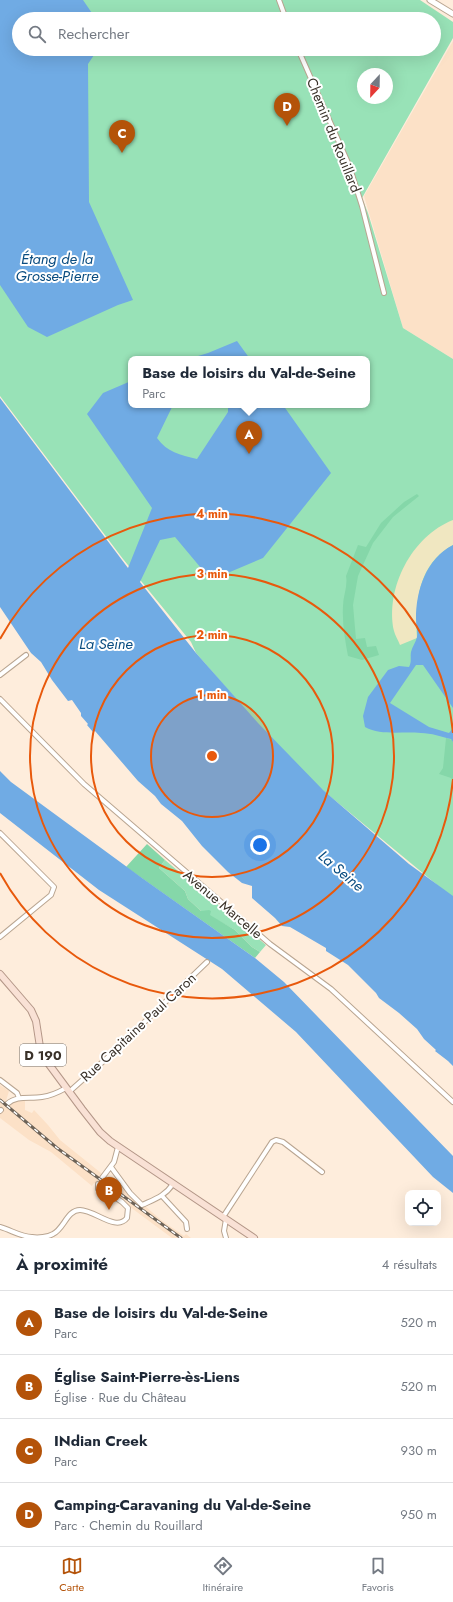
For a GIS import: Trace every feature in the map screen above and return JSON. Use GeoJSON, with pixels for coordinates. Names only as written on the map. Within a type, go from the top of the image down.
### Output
{"type":"FeatureCollection","features":[{"type":"Feature","properties":{"kind":"main road","name":"D 190"},"geometry":{"type":"LineString","coordinates":[[0,974],[31,1010],[36,1021],[40,1047],[45,1059],[100,1132],[118,1148],[254,1238]]}},
{"type":"Feature","properties":{"kind":"street"},"geometry":{"type":"LineString","coordinates":[[279,0],[283,12]]}},
{"type":"Feature","properties":{"kind":"street"},"geometry":{"type":"LineString","coordinates":[[430,0],[453,14]]}},
{"type":"Feature","properties":{"kind":"street","name":"Chemin du Rouillard"},"geometry":{"type":"LineString","coordinates":[[301,56],[349,165],[362,206],[384,293]]}},
{"type":"Feature","properties":{"kind":"street"},"geometry":{"type":"LineString","coordinates":[[0,675],[26,654]]}},
{"type":"Feature","properties":{"kind":"street","name":"Avenue Marcelle"},"geometry":{"type":"LineString","coordinates":[[0,699],[84,784],[270,944],[331,989],[453,1102]]}},
{"type":"Feature","properties":{"kind":"street"},"geometry":{"type":"LineString","coordinates":[[0,833],[54,887],[51,895],[0,937]]}},
{"type":"Feature","properties":{"kind":"street","name":"Rue Capitaine Paul Caron"},"geometry":{"type":"LineString","coordinates":[[19,1098],[42,1097],[67,1090],[108,1058],[207,962]]}},
{"type":"Feature","properties":{"kind":"street"},"geometry":{"type":"LineString","coordinates":[[0,1080],[17,1093],[19,1098],[12,1100],[7,1104]]}},
{"type":"Feature","properties":{"kind":"street"},"geometry":{"type":"LineString","coordinates":[[226,1238],[224,1231],[225,1218],[272,1142],[276,1140],[283,1142],[322,1172]]}},
{"type":"Feature","properties":{"kind":"street"},"geometry":{"type":"LineString","coordinates":[[102,1178],[114,1162],[118,1148]]}},
{"type":"Feature","properties":{"kind":"street"},"geometry":{"type":"LineString","coordinates":[[111,1167],[130,1193],[142,1205],[162,1196],[173,1184]]}},
{"type":"Feature","properties":{"kind":"street"},"geometry":{"type":"LineString","coordinates":[[0,1228],[34,1238],[53,1234],[60,1229],[72,1212],[80,1210],[92,1212],[115,1223],[122,1222],[127,1218],[128,1208],[110,1194],[98,1189],[98,1184]]}},
{"type":"Feature","properties":{"kind":"street"},"geometry":{"type":"LineString","coordinates":[[162,1196],[186,1222],[187,1229]]}},
{"type":"Feature","properties":{"kind":"shaded area"},"geometry":{"type":"Polygon","coordinates":[[[453,41],[453,359],[403,328],[364,196],[453,41]]]}},
{"type":"Feature","properties":{"kind":"shaded area"},"geometry":{"type":"Polygon","coordinates":[[[0,1085],[9,1091],[6,1101],[9,1104],[12,1101],[25,1101],[25,1110],[32,1113],[34,1110],[60,1140],[106,1177],[109,1176],[114,1178],[142,1207],[145,1206],[161,1220],[184,1236],[186,1234],[191,1238],[172,1238],[118,1198],[100,1188],[100,1186],[94,1183],[92,1186],[51,1152],[29,1140],[0,1118],[0,1085]]]}},
{"type":"Feature","properties":{"kind":"green space"},"geometry":{"type":"Polygon","coordinates":[[[0,0],[420,0],[438,12],[12,12],[12,56],[441,56],[441,14],[453,22],[453,38],[362,198],[368,213],[403,328],[453,359],[453,898],[297,769],[196,653],[191,642],[123,559],[0,396],[0,0]]]}},
{"type":"Feature","properties":{"kind":"green space"},"geometry":{"type":"Polygon","coordinates":[[[417,494],[419,496],[393,517],[373,543],[358,576],[353,605],[356,639],[365,638],[367,647],[376,646],[379,655],[362,660],[348,656],[343,625],[343,602],[346,576],[358,545],[366,547],[381,523],[404,502],[417,494]]]}},
{"type":"Feature","properties":{"kind":"green space"},"geometry":{"type":"Polygon","coordinates":[[[446,738],[452,740],[453,742],[453,781],[451,778],[439,774],[443,768],[446,738]]]}},
{"type":"Feature","properties":{"kind":"green space"},"geometry":{"type":"Polygon","coordinates":[[[147,844],[165,860],[159,868],[185,891],[188,899],[201,911],[211,911],[210,915],[235,930],[252,947],[260,952],[255,958],[126,867],[147,844]]]}},
{"type":"Feature","properties":{"kind":"green space"},"geometry":{"type":"Polygon","coordinates":[[[165,860],[266,945],[260,952],[252,947],[235,930],[201,911],[188,899],[185,891],[159,868],[165,860]]]}},
{"type":"Feature","properties":{"kind":"sand"},"geometry":{"type":"Polygon","coordinates":[[[453,520],[453,545],[441,553],[432,562],[421,585],[417,611],[417,638],[400,645],[394,631],[392,615],[398,581],[405,565],[425,538],[438,528],[453,520]]]}},
{"type":"Feature","properties":{"kind":"water","name":"Étang de la Grosse-Pierre"},"geometry":{"type":"Polygon","coordinates":[[[0,0],[83,0],[91,12],[12,12],[12,56],[93,56],[88,64],[89,202],[133,300],[118,305],[47,337],[28,327],[0,285],[0,0]]]}},
{"type":"Feature","properties":{"kind":"water"},"geometry":{"type":"Polygon","coordinates":[[[237,341],[248,356],[198,356],[237,341]]]}},
{"type":"Feature","properties":{"kind":"water","name":"La Seine"},"geometry":{"type":"Polygon","coordinates":[[[128,382],[128,408],[172,408],[157,438],[170,450],[197,459],[228,412],[228,408],[285,408],[331,473],[263,558],[211,580],[175,537],[160,540],[140,582],[196,653],[258,723],[323,790],[409,864],[453,896],[453,1066],[435,1051],[436,1050],[424,1039],[417,1029],[379,998],[376,993],[348,965],[326,951],[326,948],[290,927],[282,926],[252,898],[252,886],[242,883],[228,872],[202,846],[182,821],[161,804],[155,796],[138,781],[95,731],[93,732],[81,716],[81,713],[72,700],[68,701],[52,680],[41,662],[31,653],[0,607],[0,398],[128,568],[152,508],[87,414],[103,393],[128,382]]]}},
{"type":"Feature","properties":{"kind":"water"},"geometry":{"type":"Polygon","coordinates":[[[453,545],[453,708],[423,665],[416,665],[390,703],[429,727],[449,733],[453,728],[453,742],[451,739],[429,734],[385,732],[372,730],[365,727],[363,716],[368,697],[388,670],[399,666],[409,667],[411,652],[417,637],[416,608],[424,576],[436,558],[453,545]]]}},
{"type":"Feature","properties":{"kind":"water"},"geometry":{"type":"Polygon","coordinates":[[[0,771],[11,782],[142,878],[255,958],[284,982],[453,1156],[453,1193],[433,1177],[296,1032],[222,969],[99,890],[0,813],[0,771]]]}},
{"type":"Feature","properties":{"kind":"railway"},"geometry":{"type":"LineString","coordinates":[[0,1100],[57,1148],[181,1238]]}},
{"type":"Feature","properties":{"kind":"place","name":"Camping-Caravaning du Val-de-Seine"},"geometry":{"type":"Point","coordinates":[287,126]}},
{"type":"Feature","properties":{"kind":"place","name":"INdian Creek"},"geometry":{"type":"Point","coordinates":[122,153]}},
{"type":"Feature","properties":{"kind":"place","name":"Base de loisirs du Val-de-Seine"},"geometry":{"type":"Point","coordinates":[249,454]}},
{"type":"Feature","properties":{"kind":"place","name":"Église Saint-Pierre-ès-Liens"},"geometry":{"type":"Point","coordinates":[109,1210]}}]}
